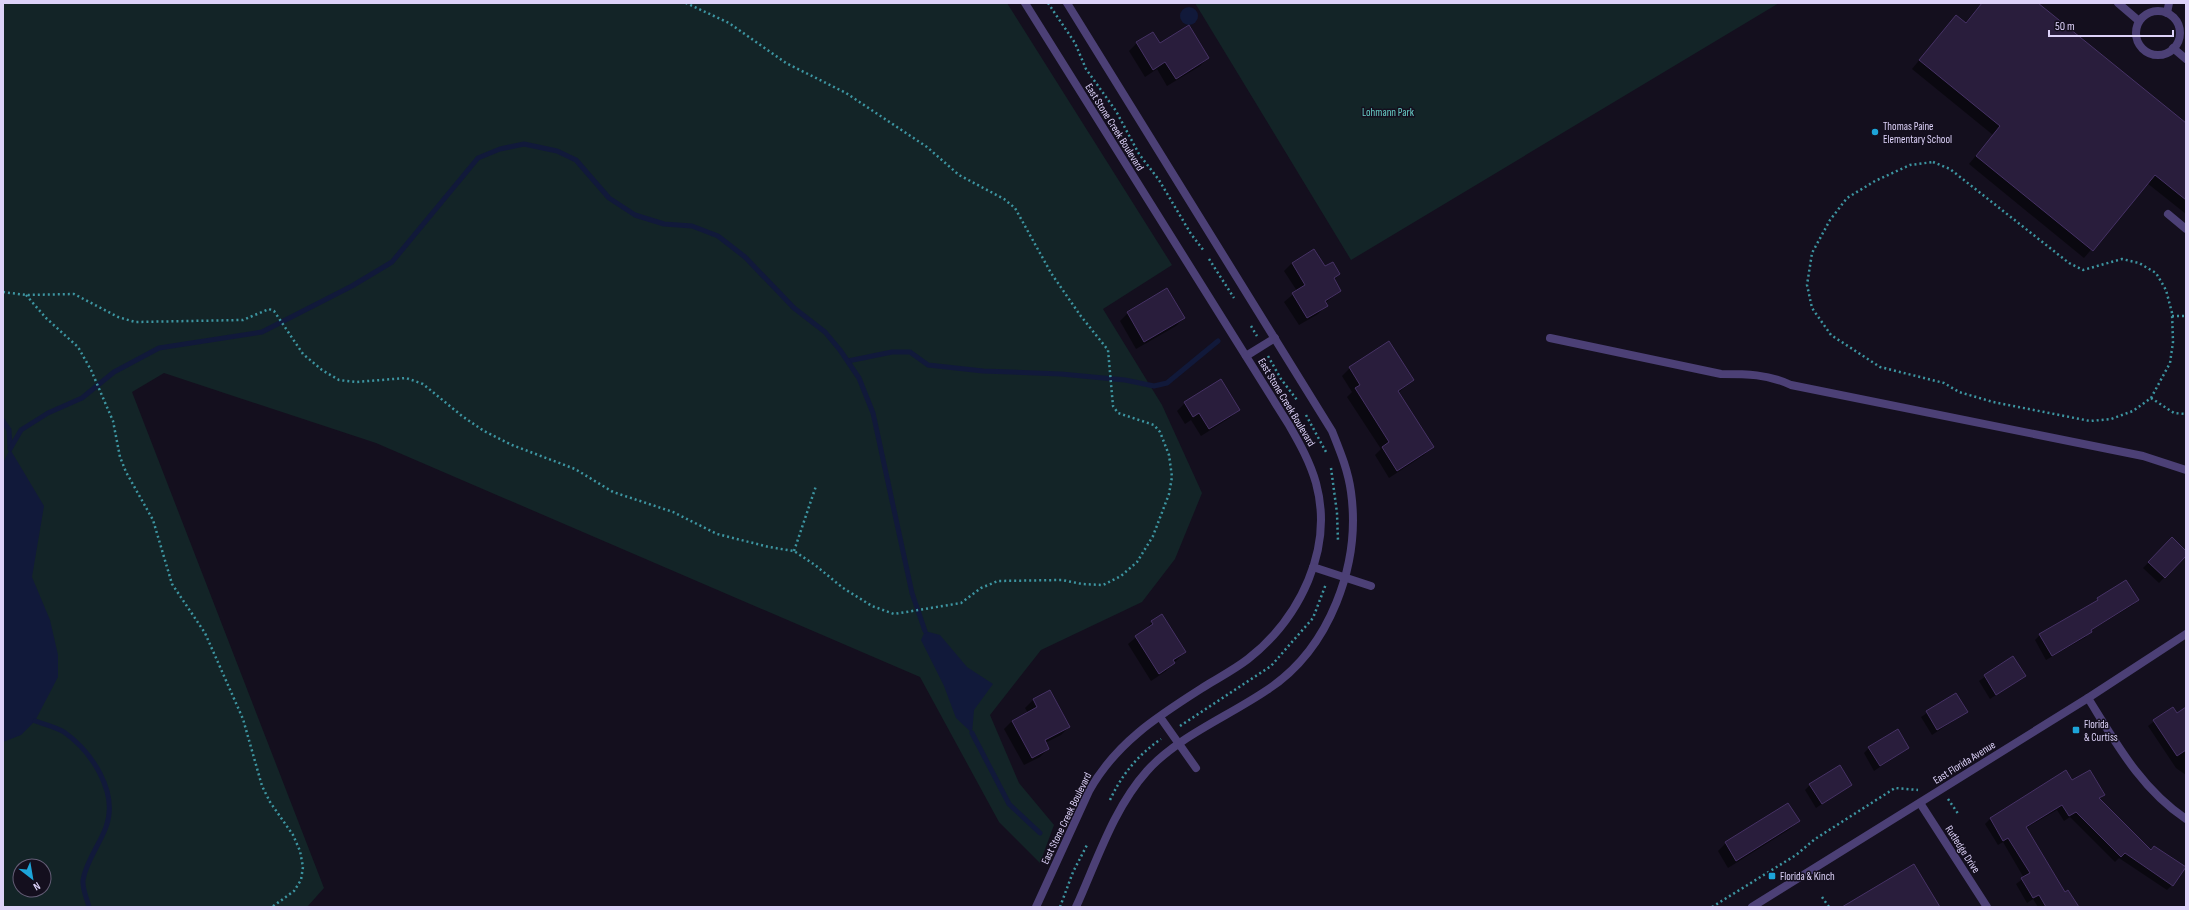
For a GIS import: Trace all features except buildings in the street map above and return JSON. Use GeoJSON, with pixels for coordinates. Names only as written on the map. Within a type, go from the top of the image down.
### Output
{"type":"FeatureCollection","features":[{"type":"Feature","properties":{"kind":"street","name":"East Stone Creek Boulevard"},"geometry":{"type":"LineString","coordinates":[[1025,3],[1290,425],[1311,468],[1319,499],[1320,517],[1318,549],[1313,567],[1297,602],[1283,625],[1266,644],[1247,660],[1136,733],[1114,754],[1099,774],[1089,791],[1036,907]]}},
{"type":"Feature","properties":{"kind":"street"},"geometry":{"type":"LineString","coordinates":[[1067,3],[1332,431],[1345,464],[1351,491],[1354,525],[1345,578],[1328,622],[1306,654],[1269,690],[1180,744],[1148,770],[1122,805],[1076,907]]}},
{"type":"Feature","properties":{"kind":"street"},"geometry":{"type":"LineString","coordinates":[[2118,3],[2139,21]]}},
{"type":"Feature","properties":{"kind":"street"},"geometry":{"type":"LineString","coordinates":[[2167,13],[2169,3]]}},
{"type":"Feature","properties":{"kind":"street"},"geometry":{"type":"LineString","coordinates":[[2155,11],[2167,13],[2178,22],[2180,36],[2173,48],[2160,54],[2147,52],[2138,41],[2136,27],[2139,21],[2149,13],[2155,11]]}},
{"type":"Feature","properties":{"kind":"street"},"geometry":{"type":"LineString","coordinates":[[2173,48],[2186,59]]}},
{"type":"Feature","properties":{"kind":"street"},"geometry":{"type":"LineString","coordinates":[[2168,214],[2186,229]]}},
{"type":"Feature","properties":{"kind":"street"},"geometry":{"type":"LineString","coordinates":[[1246,356],[1275,338]]}},
{"type":"Feature","properties":{"kind":"street"},"geometry":{"type":"LineString","coordinates":[[1550,338],[1721,374],[1749,374],[1776,378],[1791,385],[2143,456],[2186,470]]}},
{"type":"Feature","properties":{"kind":"street"},"geometry":{"type":"LineString","coordinates":[[1313,567],[1371,586]]}},
{"type":"Feature","properties":{"kind":"street","name":"East Florida Avenue"},"geometry":{"type":"LineString","coordinates":[[1752,907],[2088,698],[2186,634]]}},
{"type":"Feature","properties":{"kind":"street"},"geometry":{"type":"LineString","coordinates":[[2088,698],[2132,768],[2152,792],[2169,808],[2186,819]]}},
{"type":"Feature","properties":{"kind":"street"},"geometry":{"type":"LineString","coordinates":[[1160,717],[1196,768]]}},
{"type":"Feature","properties":{"kind":"street","name":"Rutledge Drive"},"geometry":{"type":"LineString","coordinates":[[1920,803],[1987,907]]}},
{"type":"Feature","properties":{"kind":"path"},"geometry":{"type":"LineString","coordinates":[[3,292],[26,294],[74,294],[118,317],[135,322],[243,320],[270,309],[278,316],[290,337],[303,354],[317,366],[339,380],[356,382],[406,378],[423,384],[462,416],[484,431],[512,445],[575,469],[613,492],[673,512],[717,534],[769,547],[794,551],[815,564],[843,588],[872,606],[894,614],[961,603],[981,588],[998,581],[1062,580],[1082,584],[1103,585],[1121,576],[1137,562],[1153,536],[1168,494],[1172,477],[1169,455],[1160,432],[1154,425],[1118,413],[1113,406],[1108,350],[1080,315],[1051,273],[1015,208],[1004,199],[959,176],[927,147],[846,93],[786,63],[729,22],[686,3]]}},
{"type":"Feature","properties":{"kind":"path"},"geometry":{"type":"LineString","coordinates":[[1048,3],[1075,43],[1086,69],[1116,111],[1139,154],[1159,180],[1192,234],[1206,252]]}},
{"type":"Feature","properties":{"kind":"path"},"geometry":{"type":"LineString","coordinates":[[1934,162],[1950,169],[2069,263],[2083,270],[2122,259],[2139,262],[2156,273],[2166,290],[2172,316],[2173,342],[2170,363],[2150,398],[2133,411],[2110,419],[2090,421],[1993,402],[1959,392],[1944,383],[1880,367],[1831,335],[1812,308],[1807,285],[1812,253],[1830,220],[1847,198],[1875,181],[1910,165],[1934,162]]}},
{"type":"Feature","properties":{"kind":"path"},"geometry":{"type":"LineString","coordinates":[[1208,257],[1223,284],[1236,302]]}},
{"type":"Feature","properties":{"kind":"path"},"geometry":{"type":"LineString","coordinates":[[26,294],[46,318],[78,347],[91,370],[113,421],[122,462],[153,520],[172,584],[205,633],[243,719],[262,786],[270,802],[293,835],[300,851],[303,867],[300,880],[294,891],[272,907]]}},
{"type":"Feature","properties":{"kind":"path"},"geometry":{"type":"LineString","coordinates":[[2172,316],[2186,316]]}},
{"type":"Feature","properties":{"kind":"path"},"geometry":{"type":"LineString","coordinates":[[1247,320],[1258,339]]}},
{"type":"Feature","properties":{"kind":"path"},"geometry":{"type":"LineString","coordinates":[[2150,398],[2169,410],[2186,414]]}},
{"type":"Feature","properties":{"kind":"path"},"geometry":{"type":"LineString","coordinates":[[794,551],[816,486]]}},
{"type":"Feature","properties":{"kind":"path"},"geometry":{"type":"LineString","coordinates":[[1202,710],[1271,666],[1313,618],[1323,595]]}},
{"type":"Feature","properties":{"kind":"path"},"geometry":{"type":"LineString","coordinates":[[1712,907],[1796,855],[1815,838],[1895,788]]}},
{"type":"Feature","properties":{"kind":"path"},"geometry":{"type":"LineString","coordinates":[[1942,789],[1959,815]]}},
{"type":"Feature","properties":{"kind":"path"},"geometry":{"type":"LineString","coordinates":[[1822,897],[1828,906]]}},
{"type":"Feature","properties":{"kind":"green space"},"geometry":{"type":"Polygon","coordinates":[[[3,3],[1007,3],[1172,265],[1103,309],[1162,405],[1202,493],[1175,559],[1142,602],[1041,650],[990,715],[1019,783],[1054,825],[1040,863],[999,822],[920,677],[376,443],[164,373],[132,392],[324,888],[307,907],[3,907],[3,3]]]}},
{"type":"Feature","properties":{"kind":"green space","name":"Lohmann Park"},"geometry":{"type":"Polygon","coordinates":[[[1195,3],[1779,3],[1351,260],[1195,3]]]}},
{"type":"Feature","properties":{"kind":"water"},"geometry":{"type":"Polygon","coordinates":[[[1189,7],[1195,10],[1198,16],[1195,22],[1189,25],[1183,22],[1180,16],[1183,10],[1189,7]]]}},
{"type":"Feature","properties":{"kind":"water"},"geometry":{"type":"Polygon","coordinates":[[[10,449],[44,506],[32,577],[50,620],[58,655],[58,677],[35,721],[21,735],[3,742],[3,463],[10,449]]]}},
{"type":"Feature","properties":{"kind":"water"},"geometry":{"type":"Polygon","coordinates":[[[925,631],[940,635],[967,667],[993,684],[974,710],[972,733],[956,718],[944,686],[921,640],[925,631]]]}},
{"type":"Feature","properties":{"kind":"waterway"},"geometry":{"type":"LineString","coordinates":[[10,449],[21,430],[48,413],[82,398],[114,372],[159,348],[262,332],[352,286],[392,262],[478,158],[500,149],[524,144],[557,151],[576,160],[609,198],[635,215],[664,224],[692,226],[718,236],[745,257],[794,308],[825,332],[840,350],[859,378],[873,413],[912,593],[925,631]]}},
{"type":"Feature","properties":{"kind":"waterway"},"geometry":{"type":"LineString","coordinates":[[848,361],[892,352],[910,352],[928,365],[983,371],[1061,374],[1125,380],[1154,386],[1167,383],[1218,341]]}},
{"type":"Feature","properties":{"kind":"waterway"},"geometry":{"type":"LineString","coordinates":[[3,421],[9,430],[10,448]]}},
{"type":"Feature","properties":{"kind":"waterway"},"geometry":{"type":"LineString","coordinates":[[35,721],[61,730],[74,740],[93,761],[106,787],[109,800],[109,814],[106,827],[90,859],[83,880],[89,907]]}},
{"type":"Feature","properties":{"kind":"waterway"},"geometry":{"type":"LineString","coordinates":[[972,733],[1009,804],[1040,833]]}},
{"type":"Feature","properties":{"kind":"place","name":"Thomas Paine Elementary School"},"geometry":{"type":"Point","coordinates":[1875,132]}},
{"type":"Feature","properties":{"kind":"place","name":"Florida & Curtiss"},"geometry":{"type":"Point","coordinates":[2076,730]}},
{"type":"Feature","properties":{"kind":"place","name":"Florida & Kinch"},"geometry":{"type":"Point","coordinates":[1772,876]}}]}
